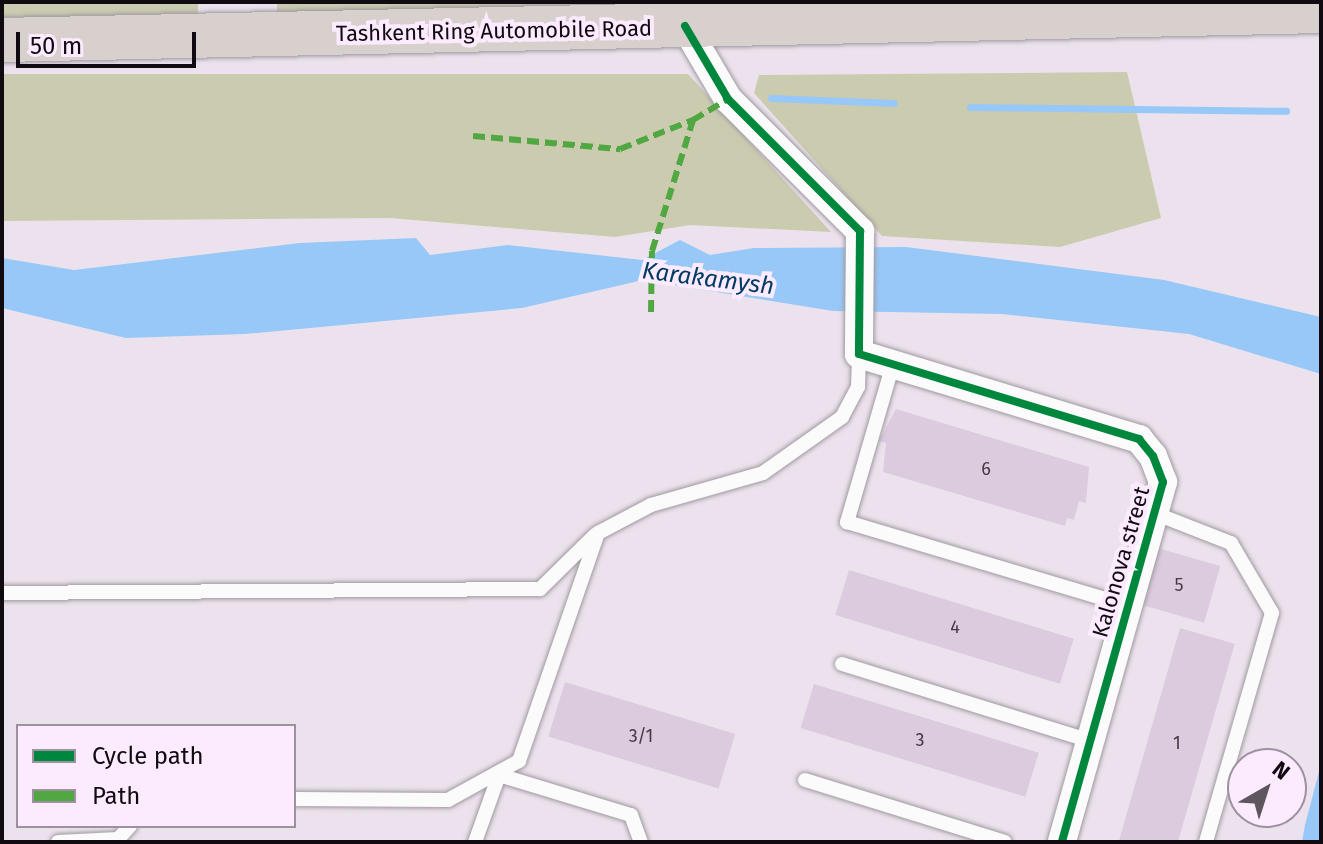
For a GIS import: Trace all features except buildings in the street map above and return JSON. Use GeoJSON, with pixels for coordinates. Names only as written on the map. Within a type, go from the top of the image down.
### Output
{"type":"FeatureCollection","features":[{"type":"Feature","properties":{"kind":"highway","name":"Tashkent Ring Automobile Road"},"geometry":{"type":"LineString","coordinates":[[2,40],[245,20],[685,26],[804,13],[1321,11]]}},
{"type":"Feature","properties":{"kind":"street"},"geometry":{"type":"LineString","coordinates":[[685,26],[728,99],[860,231],[859,347]]}},
{"type":"Feature","properties":{"kind":"street","name":"Kalonova street"},"geometry":{"type":"LineString","coordinates":[[859,347],[893,364],[1139,439],[1153,456],[1163,482],[1062,842]]}},
{"type":"Feature","properties":{"kind":"lane"},"geometry":{"type":"LineString","coordinates":[[2,593],[540,589],[598,533],[651,505],[774,465],[842,417],[858,387],[859,347]]}},
{"type":"Feature","properties":{"kind":"lane"},"geometry":{"type":"LineString","coordinates":[[893,364],[847,522],[1128,606]]}},
{"type":"Feature","properties":{"kind":"lane"},"geometry":{"type":"LineString","coordinates":[[1154,513],[1231,543],[1272,613],[1206,842]]}},
{"type":"Feature","properties":{"kind":"lane"},"geometry":{"type":"LineString","coordinates":[[296,799],[448,800],[499,775],[519,761],[598,533]]}},
{"type":"Feature","properties":{"kind":"lane"},"geometry":{"type":"LineString","coordinates":[[842,664],[1090,741]]}},
{"type":"Feature","properties":{"kind":"lane"},"geometry":{"type":"LineString","coordinates":[[475,842],[499,775]]}},
{"type":"Feature","properties":{"kind":"lane"},"geometry":{"type":"LineString","coordinates":[[499,775],[631,815],[641,842]]}},
{"type":"Feature","properties":{"kind":"lane"},"geometry":{"type":"LineString","coordinates":[[805,780],[1005,842]]}},
{"type":"Feature","properties":{"kind":"lane"},"geometry":{"type":"LineString","coordinates":[[58,842],[118,839],[128,828]]}},
{"type":"Feature","properties":{"kind":"green space"},"geometry":{"type":"Polygon","coordinates":[[[2,2],[198,2],[198,17],[2,17],[2,2]]]}},
{"type":"Feature","properties":{"kind":"green space"},"geometry":{"type":"Polygon","coordinates":[[[277,2],[759,2],[277,16],[277,2]]]}},
{"type":"Feature","properties":{"kind":"green space"},"geometry":{"type":"Polygon","coordinates":[[[1127,72],[1161,218],[1060,247],[882,236],[754,93],[759,75],[1127,72]]]}},
{"type":"Feature","properties":{"kind":"green space"},"geometry":{"type":"Polygon","coordinates":[[[2,74],[688,74],[831,232],[690,225],[615,237],[390,218],[2,221],[2,74]]]}},
{"type":"Feature","properties":{"kind":"water","name":"Karakamysh"},"geometry":{"type":"Polygon","coordinates":[[[416,238],[430,255],[508,245],[642,260],[680,240],[710,255],[754,248],[906,247],[1164,280],[1321,317],[1321,374],[1189,334],[1001,314],[833,311],[643,280],[522,308],[245,334],[126,338],[2,308],[2,258],[74,270],[300,243],[416,238]]]}},
{"type":"Feature","properties":{"kind":"water"},"geometry":{"type":"Polygon","coordinates":[[[1321,764],[1321,842],[1302,842],[1321,764]]]}},
{"type":"Feature","properties":{"kind":"waterway"},"geometry":{"type":"LineString","coordinates":[[771,98],[894,103]]}},
{"type":"Feature","properties":{"kind":"waterway"},"geometry":{"type":"LineString","coordinates":[[970,107],[1286,111]]}},
{"type":"Feature","properties":{"kind":"marked path"},"geometry":{"type":"LineString","coordinates":[[473,136],[620,149],[693,120],[728,99]]}},
{"type":"Feature","properties":{"kind":"marked path"},"geometry":{"type":"LineString","coordinates":[[651,312],[652,251],[693,120]]}},
{"type":"Feature","properties":{"kind":"cycle path"},"geometry":{"type":"LineString","coordinates":[[685,26],[728,99],[860,231],[859,354],[1139,439],[1153,456],[1163,482],[1062,842]]}}]}
